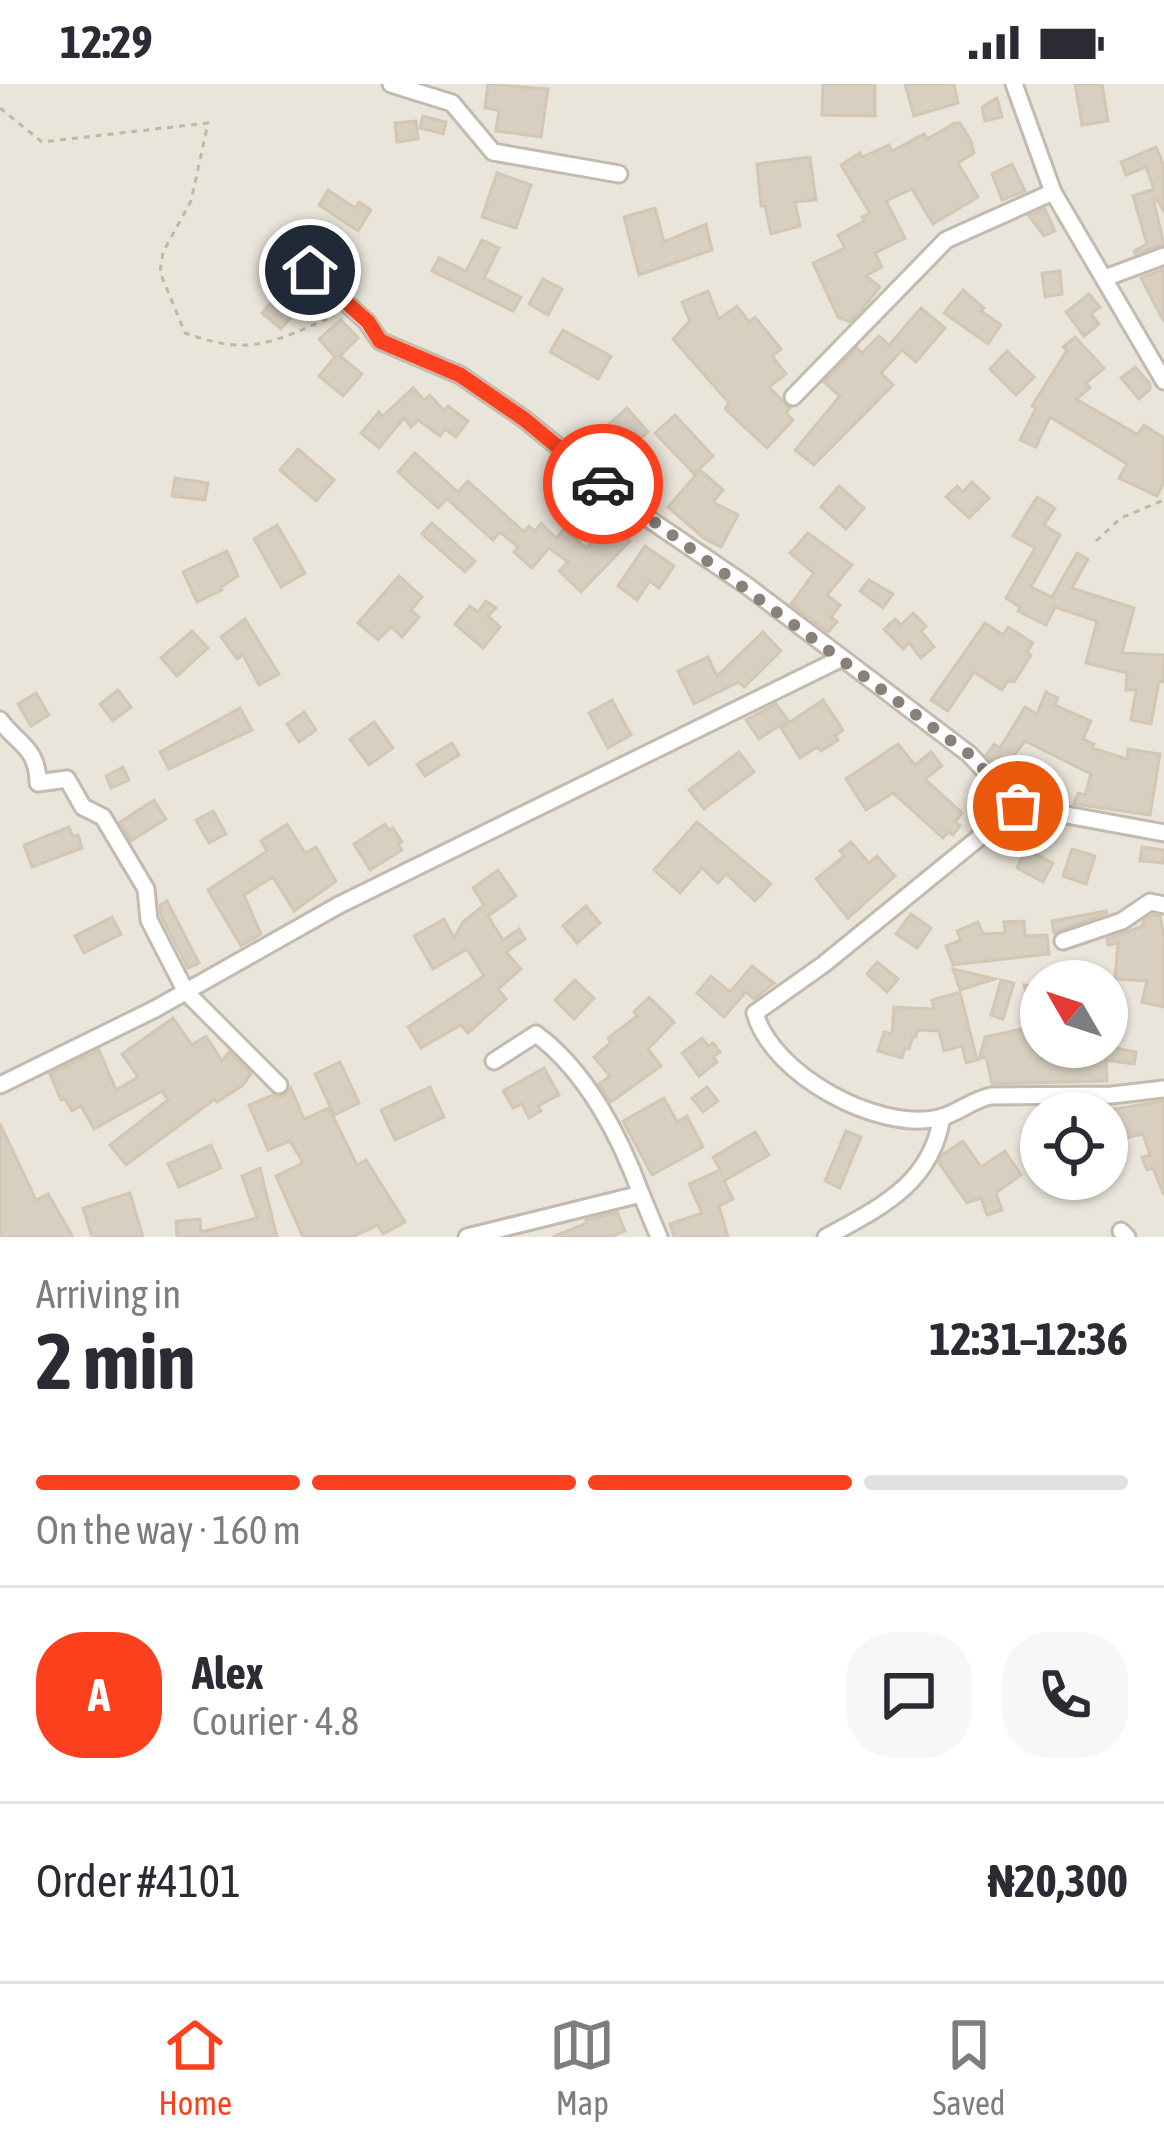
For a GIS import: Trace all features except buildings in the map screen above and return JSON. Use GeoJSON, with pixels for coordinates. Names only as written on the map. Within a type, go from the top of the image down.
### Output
{"type":"FeatureCollection","features":[{"type":"Feature","properties":{"kind":"street"},"geometry":{"type":"LineString","coordinates":[[391,84],[452,103],[493,152],[619,174]]}},
{"type":"Feature","properties":{"kind":"street"},"geometry":{"type":"LineString","coordinates":[[1014,84],[1053,192],[1164,381]]}},
{"type":"Feature","properties":{"kind":"street"},"geometry":{"type":"LineString","coordinates":[[793,397],[946,240],[1053,192]]}},
{"type":"Feature","properties":{"kind":"street"},"geometry":{"type":"LineString","coordinates":[[1105,278],[1164,256]]}},
{"type":"Feature","properties":{"kind":"street"},"geometry":{"type":"LineString","coordinates":[[310,270],[380,341],[460,375],[524,419],[640,514],[746,585],[969,754],[1018,806],[1164,833]]}},
{"type":"Feature","properties":{"kind":"street"},"geometry":{"type":"LineString","coordinates":[[0,1085],[186,992],[339,905],[842,658]]}},
{"type":"Feature","properties":{"kind":"street"},"geometry":{"type":"LineString","coordinates":[[0,720],[22,737],[38,771],[38,783],[67,778],[83,807],[104,817],[146,889],[149,920],[186,992],[279,1085]]}},
{"type":"Feature","properties":{"kind":"street"},"geometry":{"type":"LineString","coordinates":[[1018,806],[824,964],[755,1013],[760,1029],[775,1051],[805,1078],[866,1110],[904,1120],[942,1118],[974,1099],[991,1096],[1112,1095],[1164,1089]]}},
{"type":"Feature","properties":{"kind":"street"},"geometry":{"type":"LineString","coordinates":[[1063,941],[1122,921],[1150,902],[1164,905]]}},
{"type":"Feature","properties":{"kind":"street"},"geometry":{"type":"LineString","coordinates":[[494,1061],[536,1034],[557,1050],[618,1140],[659,1237]]}},
{"type":"Feature","properties":{"kind":"street"},"geometry":{"type":"LineString","coordinates":[[826,1237],[919,1177],[937,1145],[942,1118]]}},
{"type":"Feature","properties":{"kind":"street"},"geometry":{"type":"LineString","coordinates":[[467,1237],[504,1233],[641,1194]]}},
{"type":"Feature","properties":{"kind":"path"},"geometry":{"type":"LineString","coordinates":[[0,108],[42,142],[208,123],[191,201],[164,252],[160,272],[185,333],[221,346],[263,346],[353,309]]}},
{"type":"Feature","properties":{"kind":"path"},"geometry":{"type":"LineString","coordinates":[[1096,541],[1121,518],[1164,500]]}},
{"type":"Feature","properties":{"kind":"shaded area"},"geometry":{"type":"Polygon","coordinates":[[[0,84],[1164,84],[1164,1237],[0,1237],[0,84]]]}},
{"type":"Feature","properties":{"kind":"way so far"},"geometry":{"type":"LineString","coordinates":[[603,484],[680,543],[746,585],[969,754],[1018,806]]}},
{"type":"Feature","properties":{"kind":"route"},"geometry":{"type":"LineString","coordinates":[[310,270],[368,322],[380,341],[460,375],[524,419],[603,484]]}}]}
